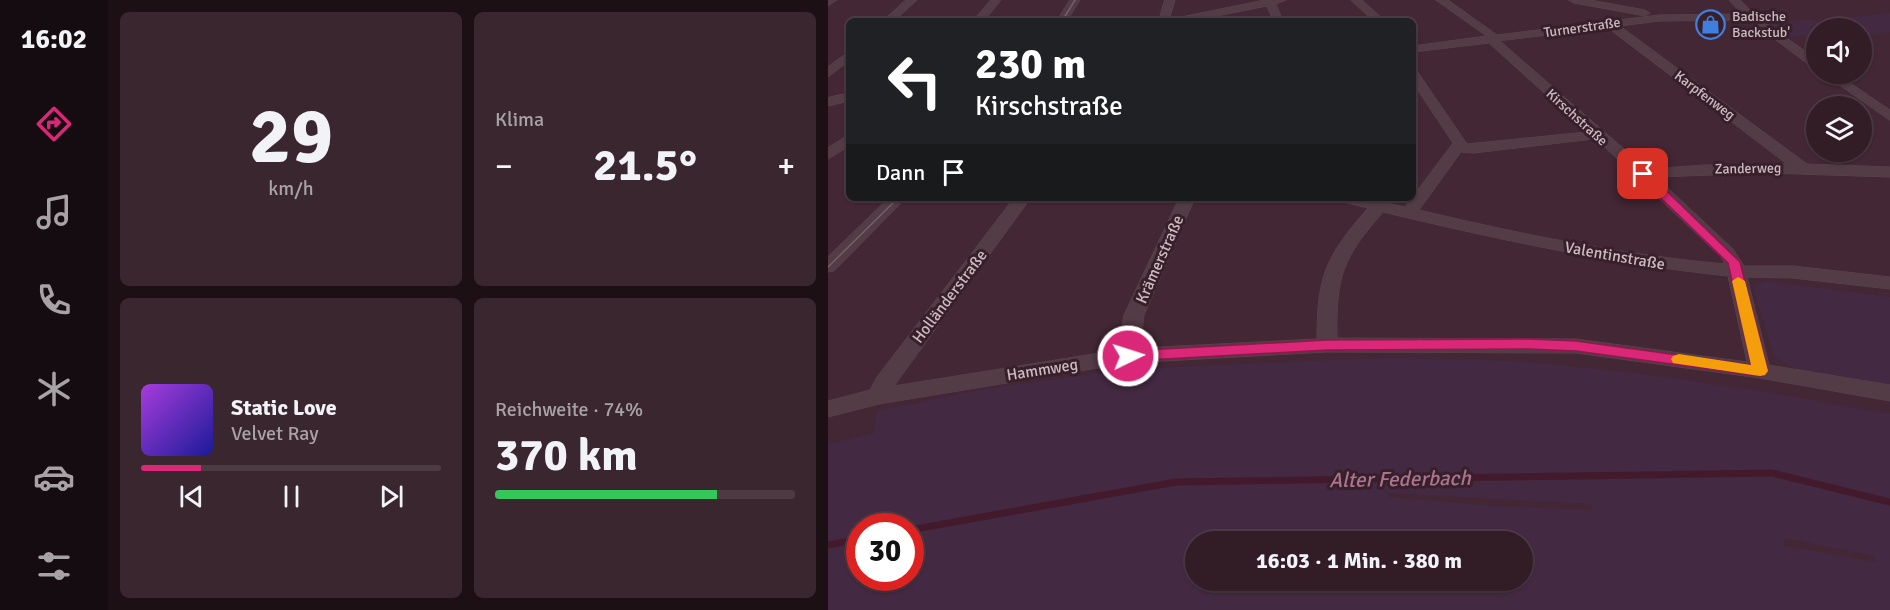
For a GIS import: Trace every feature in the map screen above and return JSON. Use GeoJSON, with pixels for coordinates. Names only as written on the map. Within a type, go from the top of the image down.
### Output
{"type":"FeatureCollection","features":[{"type":"Feature","properties":{"kind":"street"},"geometry":{"type":"LineString","coordinates":[[828,3],[832,0]]}},
{"type":"Feature","properties":{"kind":"street"},"geometry":{"type":"LineString","coordinates":[[891,18],[912,0]]}},
{"type":"Feature","properties":{"kind":"street"},"geometry":{"type":"LineString","coordinates":[[981,18],[996,0]]}},
{"type":"Feature","properties":{"kind":"street"},"geometry":{"type":"LineString","coordinates":[[1064,18],[1075,0]]}},
{"type":"Feature","properties":{"kind":"street"},"geometry":{"type":"LineString","coordinates":[[1165,18],[1170,0]]}},
{"type":"Feature","properties":{"kind":"street"},"geometry":{"type":"LineString","coordinates":[[1356,0],[1377,18]]}},
{"type":"Feature","properties":{"kind":"street","name":"Kirschstraße"},"geometry":{"type":"LineString","coordinates":[[1441,0],[1490,33],[1491,39],[1643,174],[1734,262],[1760,371]]}},
{"type":"Feature","properties":{"kind":"street"},"geometry":{"type":"LineString","coordinates":[[1578,0],[1640,11],[1659,18]]}},
{"type":"Feature","properties":{"kind":"street"},"geometry":{"type":"LineString","coordinates":[[1734,0],[1751,17],[1806,57]]}},
{"type":"Feature","properties":{"kind":"street"},"geometry":{"type":"LineString","coordinates":[[1205,18],[1274,1],[1277,18]]}},
{"type":"Feature","properties":{"kind":"street","name":"Turnerstraße"},"geometry":{"type":"LineString","coordinates":[[1416,49],[1659,18],[1751,17]]}},
{"type":"Feature","properties":{"kind":"street","name":"Karpfenweg"},"geometry":{"type":"LineString","coordinates":[[1609,23],[1801,167]]}},
{"type":"Feature","properties":{"kind":"street"},"geometry":{"type":"LineString","coordinates":[[828,73],[846,58]]}},
{"type":"Feature","properties":{"kind":"street"},"geometry":{"type":"LineString","coordinates":[[1409,213],[1460,142],[1416,78]]}},
{"type":"Feature","properties":{"kind":"street"},"geometry":{"type":"LineString","coordinates":[[1844,84],[1890,116]]}},
{"type":"Feature","properties":{"kind":"street"},"geometry":{"type":"LineString","coordinates":[[828,102],[846,98]]}},
{"type":"Feature","properties":{"kind":"street"},"geometry":{"type":"LineString","coordinates":[[1458,147],[1473,149],[1597,135]]}},
{"type":"Feature","properties":{"kind":"street"},"geometry":{"type":"LineString","coordinates":[[828,154],[846,141]]}},
{"type":"Feature","properties":{"kind":"street","name":"Zanderweg"},"geometry":{"type":"LineString","coordinates":[[1643,174],[1702,168],[1801,167],[1890,172]]}},
{"type":"Feature","properties":{"kind":"street"},"geometry":{"type":"LineString","coordinates":[[828,267],[895,201]]}},
{"type":"Feature","properties":{"kind":"street","name":"Holländerstraße"},"geometry":{"type":"LineString","coordinates":[[879,396],[885,382],[1020,201]]}},
{"type":"Feature","properties":{"kind":"street","name":"Krämerstraße"},"geometry":{"type":"LineString","coordinates":[[1128,356],[1134,315],[1186,201]]}},
{"type":"Feature","properties":{"kind":"street","name":"Valentinstraße"},"geometry":{"type":"LineString","coordinates":[[1356,201],[1477,230],[1674,265],[1736,271],[1792,272],[1890,283]]}},
{"type":"Feature","properties":{"kind":"street"},"geometry":{"type":"LineString","coordinates":[[1327,345],[1329,295],[1333,271],[1343,250],[1378,207]]}},
{"type":"Feature","properties":{"kind":"street","name":"Hammweg"},"geometry":{"type":"LineString","coordinates":[[828,409],[879,396],[1128,356],[1327,345],[1576,346],[1760,371],[1890,393]]}},
{"type":"Feature","properties":{"kind":"shaded area"},"geometry":{"type":"Polygon","coordinates":[[[1890,13],[1890,32],[1872,35],[1872,18],[1844,18],[1890,13]]]}},
{"type":"Feature","properties":{"kind":"shaded area"},"geometry":{"type":"Polygon","coordinates":[[[1806,20],[1806,36],[1788,37],[1767,23],[1806,20]]]}},
{"type":"Feature","properties":{"kind":"shaded area"},"geometry":{"type":"Polygon","coordinates":[[[1765,281],[1890,297],[1890,385],[1800,371],[1774,357],[1753,287],[1765,281]]]}},
{"type":"Feature","properties":{"kind":"shaded area"},"geometry":{"type":"Polygon","coordinates":[[[1381,358],[1509,361],[1700,382],[1890,414],[1890,610],[828,610],[828,429],[829,444],[874,433],[877,411],[990,388],[1128,369],[1381,358]],[[1388,493],[1388,497],[1492,506],[1592,510],[1591,504],[1388,493]],[[1785,538],[1784,546],[1876,562],[1874,556],[1785,538]]]}},
{"type":"Feature","properties":{"kind":"waterway","name":"Alter Federbach"},"geometry":{"type":"LineString","coordinates":[[924,527],[1176,482],[1772,473],[1890,502]]}},
{"type":"Feature","properties":{"kind":"waterway","name":"Alter Federbach"},"geometry":{"type":"LineString","coordinates":[[828,545],[846,542]]}},
{"type":"Feature","properties":{"kind":"tram line"},"geometry":{"type":"LineString","coordinates":[[1064,18],[1075,0]]}},
{"type":"Feature","properties":{"kind":"tram line"},"geometry":{"type":"LineString","coordinates":[[828,267],[895,201]]}},
{"type":"Feature","properties":{"kind":"slow traffic"},"geometry":{"type":"LineString","coordinates":[[1679,359],[1760,371],[1738,281]]}},
{"type":"Feature","properties":{"kind":"place","name":"Badische Backstub'"},"geometry":{"type":"Point","coordinates":[1711,24]}},
{"type":"Feature","properties":{"kind":"route"},"geometry":{"type":"LineString","coordinates":[[1128,356],[1327,345],[1529,344],[1576,346],[1760,371],[1734,262],[1643,174]]}}]}
